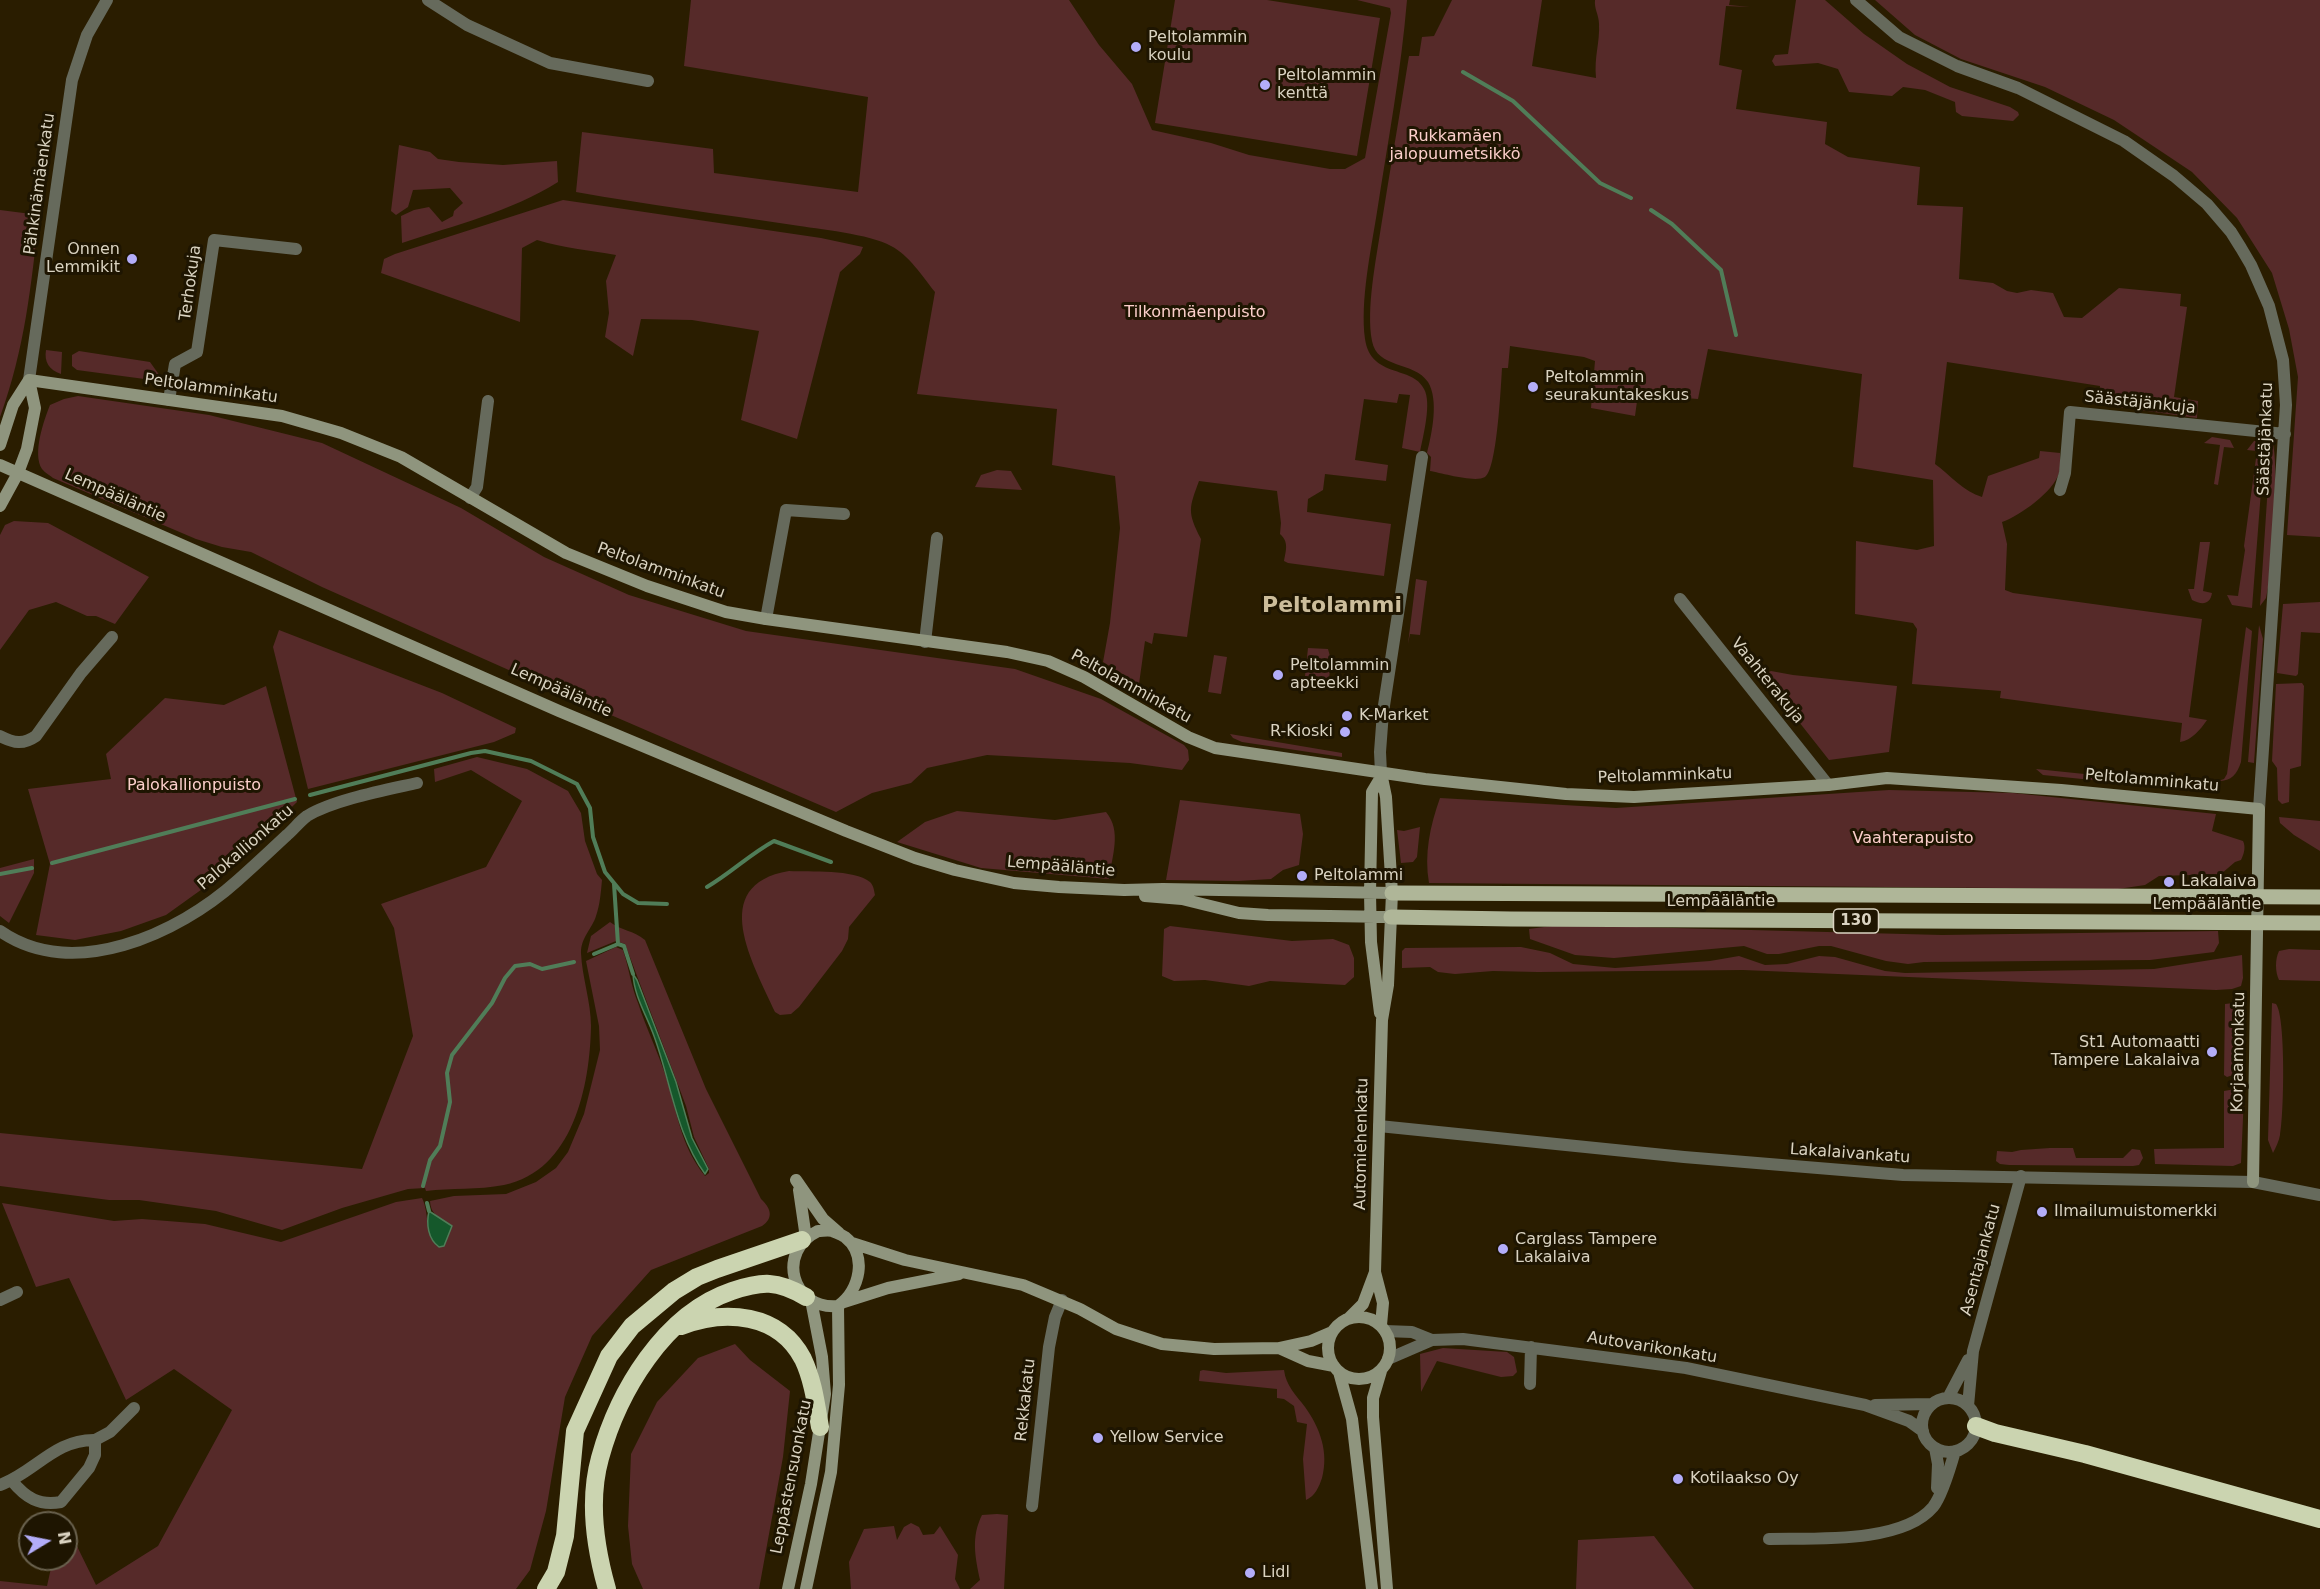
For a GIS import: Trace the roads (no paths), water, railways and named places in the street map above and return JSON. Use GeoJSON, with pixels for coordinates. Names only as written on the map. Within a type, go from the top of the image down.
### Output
{"type":"FeatureCollection","features":[{"type":"Feature","properties":{"kind":"highway"},"geometry":{"type":"LineString","coordinates":[[546,1589],[556,1572],[565,1536],[575,1431],[609,1356],[632,1326],[674,1291],[697,1277],[804,1239]]}},
{"type":"Feature","properties":{"kind":"highway"},"geometry":{"type":"LineString","coordinates":[[607,1589],[599,1561],[594,1494],[599,1459],[616,1412],[635,1375],[671,1330],[703,1304],[753,1284],[774,1283],[791,1288],[808,1299]]}},
{"type":"Feature","properties":{"kind":"highway"},"geometry":{"type":"LineString","coordinates":[[671,1330],[712,1317],[734,1316],[755,1319],[773,1327],[790,1341],[802,1359],[812,1383],[820,1427]]}},
{"type":"Feature","properties":{"kind":"highway"},"geometry":{"type":"LineString","coordinates":[[1976,1426],[2320,1519]]}},
{"type":"Feature","properties":{"kind":"main road","name":"Peltolamminkatu"},"geometry":{"type":"LineString","coordinates":[[29,380],[282,416],[341,433],[401,458],[566,553],[681,598],[726,612],[766,620],[1006,652],[1048,661],[1084,677],[1188,738],[1215,748],[1381,775],[1608,797],[1899,779],[2073,791],[2259,809]]}},
{"type":"Feature","properties":{"kind":"main road","name":"Pähkinämäenkatu"},"geometry":{"type":"LineString","coordinates":[[0,445],[13,405],[29,380]]}},
{"type":"Feature","properties":{"kind":"main road","name":"Pähkinämäenkatu"},"geometry":{"type":"LineString","coordinates":[[18,473],[27,449],[35,408],[29,380]]}},
{"type":"Feature","properties":{"kind":"main road","name":"Lempääläntie"},"geometry":{"type":"LineString","coordinates":[[0,465],[570,715],[835,827],[915,858],[1014,883],[1124,890],[1370,893],[2320,897]]}},
{"type":"Feature","properties":{"kind":"main road"},"geometry":{"type":"LineString","coordinates":[[0,506],[18,473]]}},
{"type":"Feature","properties":{"kind":"main road","name":"Automiehenkatu"},"geometry":{"type":"LineString","coordinates":[[1381,775],[1386,797],[1392,893],[1388,985],[1382,1017],[1378,1126],[1375,1272],[1383,1303],[1383,1328]]}},
{"type":"Feature","properties":{"kind":"main road","name":"Automiehenkatu"},"geometry":{"type":"LineString","coordinates":[[1381,775],[1372,792],[1370,917],[1382,1017]]}},
{"type":"Feature","properties":{"kind":"main road","name":"Säästäjänkatu"},"geometry":{"type":"LineString","coordinates":[[2258,923],[2259,809]]}},
{"type":"Feature","properties":{"kind":"main road","name":"Lempääläntie"},"geometry":{"type":"LineString","coordinates":[[1124,890],[1146,896],[1182,899],[1239,913],[1289,916],[2320,923]]}},
{"type":"Feature","properties":{"kind":"main road","name":"Korjaamonkatu"},"geometry":{"type":"LineString","coordinates":[[2253,1182],[2258,923]]}},
{"type":"Feature","properties":{"kind":"main road"},"geometry":{"type":"LineString","coordinates":[[966,1273],[911,1283],[827,1307],[808,1299],[797,1285],[793,1274],[793,1263],[804,1239],[803,1208],[796,1180],[823,1219],[852,1243],[905,1260],[1023,1285],[1062,1300],[1116,1329],[1162,1344],[1214,1349],[1279,1348],[1311,1341],[1332,1332]]}},
{"type":"Feature","properties":{"kind":"main road"},"geometry":{"type":"LineString","coordinates":[[804,1239],[818,1231],[832,1231],[840,1234]]}},
{"type":"Feature","properties":{"kind":"main road"},"geometry":{"type":"LineString","coordinates":[[841,1304],[852,1290],[860,1268],[852,1243]]}},
{"type":"Feature","properties":{"kind":"main road","name":"Automiehenkatu"},"geometry":{"type":"LineString","coordinates":[[1349,1318],[1363,1304],[1375,1272]]}},
{"type":"Feature","properties":{"kind":"main road","name":"Leppästensuonkatu"},"geometry":{"type":"LineString","coordinates":[[788,1589],[811,1484],[825,1394],[822,1357],[808,1299]]}},
{"type":"Feature","properties":{"kind":"main road","name":"Leppästensuonkatu"},"geometry":{"type":"LineString","coordinates":[[806,1589],[831,1472],[839,1385],[841,1304]]}},
{"type":"Feature","properties":{"kind":"main road"},"geometry":{"type":"LineString","coordinates":[[1372,1589],[1352,1419],[1337,1369],[1328,1349],[1332,1332],[1336,1326],[1349,1318],[1368,1318],[1383,1328],[1389,1339],[1388,1359],[1381,1371],[1373,1398],[1387,1589]]}},
{"type":"Feature","properties":{"kind":"main road"},"geometry":{"type":"LineString","coordinates":[[1279,1348],[1308,1361],[1337,1369],[1356,1379],[1373,1376],[1381,1371]]}},
{"type":"Feature","properties":{"kind":"street","name":"Pähkinämäenkatu"},"geometry":{"type":"LineString","coordinates":[[29,380],[72,80],[87,35],[107,0]]}},
{"type":"Feature","properties":{"kind":"street"},"geometry":{"type":"LineString","coordinates":[[428,0],[467,25],[550,63],[648,81]]}},
{"type":"Feature","properties":{"kind":"street","name":"Säästäjänkatu"},"geometry":{"type":"LineString","coordinates":[[1856,0],[1899,37],[1957,66],[2018,88],[2124,141],[2174,176],[2206,204],[2236,240],[2251,265],[2269,306],[2279,342],[2284,370],[2285,434],[2259,809]]}},
{"type":"Feature","properties":{"kind":"street","name":"Terhokuja"},"geometry":{"type":"LineString","coordinates":[[169,400],[175,364],[197,352],[214,240],[296,249]]}},
{"type":"Feature","properties":{"kind":"street"},"geometry":{"type":"LineString","coordinates":[[470,498],[477,487],[488,401]]}},
{"type":"Feature","properties":{"kind":"street","name":"Säästäjänkuja"},"geometry":{"type":"LineString","coordinates":[[2060,490],[2066,473],[2070,412],[2285,434]]}},
{"type":"Feature","properties":{"kind":"street"},"geometry":{"type":"LineString","coordinates":[[1381,775],[1383,712],[1422,457]]}},
{"type":"Feature","properties":{"kind":"street"},"geometry":{"type":"LineString","coordinates":[[766,620],[786,510],[844,514]]}},
{"type":"Feature","properties":{"kind":"street"},"geometry":{"type":"LineString","coordinates":[[925,642],[937,538]]}},
{"type":"Feature","properties":{"kind":"street","name":"Vaahterakuja"},"geometry":{"type":"LineString","coordinates":[[1680,598],[1828,785]]}},
{"type":"Feature","properties":{"kind":"street"},"geometry":{"type":"LineString","coordinates":[[0,736],[17,742],[27,742],[36,736],[81,673],[112,637]]}},
{"type":"Feature","properties":{"kind":"street","name":"Palokallionkatu"},"geometry":{"type":"LineString","coordinates":[[0,931],[33,947],[56,953],[83,953],[123,945],[176,924],[221,895],[307,816],[351,800],[417,783]]}},
{"type":"Feature","properties":{"kind":"street","name":"Lakalaivankatu"},"geometry":{"type":"LineString","coordinates":[[1378,1126],[1684,1157],[1881,1173],[2253,1182],[2320,1195]]}},
{"type":"Feature","properties":{"kind":"street","name":"Asentajankatu"},"geometry":{"type":"LineString","coordinates":[[1968,1406],[1973,1351],[2021,1176]]}},
{"type":"Feature","properties":{"kind":"street"},"geometry":{"type":"LineString","coordinates":[[0,1300],[17,1292]]}},
{"type":"Feature","properties":{"kind":"street","name":"Rekkakatu"},"geometry":{"type":"LineString","coordinates":[[1032,1506],[1049,1347],[1055,1317],[1062,1300]]}},
{"type":"Feature","properties":{"kind":"street","name":"Autovarikonkatu"},"geometry":{"type":"LineString","coordinates":[[1383,1328],[1412,1332],[1432,1340],[1471,1340],[1686,1368],[1864,1405],[1909,1421],[1923,1431]]}},
{"type":"Feature","properties":{"kind":"street","name":"Autovarikonkatu"},"geometry":{"type":"LineString","coordinates":[[1388,1359],[1432,1340]]}},
{"type":"Feature","properties":{"kind":"street"},"geometry":{"type":"LineString","coordinates":[[1530,1384],[1531,1347]]}},
{"type":"Feature","properties":{"kind":"street","name":"Asentajankatu"},"geometry":{"type":"LineString","coordinates":[[1948,1398],[1973,1351]]}},
{"type":"Feature","properties":{"kind":"street"},"geometry":{"type":"LineString","coordinates":[[1948,1398],[1962,1401],[1968,1406],[1973,1412],[1976,1426],[1970,1442],[1955,1451],[1941,1451],[1929,1444],[1923,1431],[1924,1414],[1931,1404],[1948,1398]]}},
{"type":"Feature","properties":{"kind":"street","name":"Autovarikonkatu"},"geometry":{"type":"LineString","coordinates":[[1864,1405],[1931,1404]]}},
{"type":"Feature","properties":{"kind":"street"},"geometry":{"type":"LineString","coordinates":[[95,1440],[95,1455],[89,1468],[70,1494],[61,1502],[50,1504],[35,1501],[6,1483],[62,1446],[81,1440],[95,1440],[110,1432],[134,1408]]}},
{"type":"Feature","properties":{"kind":"street"},"geometry":{"type":"LineString","coordinates":[[1935,1448],[1938,1464],[1937,1497]]}},
{"type":"Feature","properties":{"kind":"street"},"geometry":{"type":"LineString","coordinates":[[1769,1539],[1854,1537],[1880,1533],[1912,1522],[1934,1506],[1955,1451]]}},
{"type":"Feature","properties":{"kind":"waterway"},"geometry":{"type":"LineString","coordinates":[[1463,72],[1513,101],[1600,183],[1631,198]]}},
{"type":"Feature","properties":{"kind":"waterway"},"geometry":{"type":"LineString","coordinates":[[1651,210],[1672,224],[1721,270],[1736,335]]}},
{"type":"Feature","properties":{"kind":"waterway"},"geometry":{"type":"LineString","coordinates":[[310,795],[471,753],[485,751],[531,761],[577,784],[590,808],[593,837],[605,872],[623,894],[638,903],[667,904]]}},
{"type":"Feature","properties":{"kind":"waterway"},"geometry":{"type":"LineString","coordinates":[[52,863],[295,799]]}},
{"type":"Feature","properties":{"kind":"waterway"},"geometry":{"type":"LineString","coordinates":[[707,887],[774,841],[831,862]]}},
{"type":"Feature","properties":{"kind":"waterway"},"geometry":{"type":"LineString","coordinates":[[0,874],[32,868]]}},
{"type":"Feature","properties":{"kind":"waterway"},"geometry":{"type":"LineString","coordinates":[[594,954],[618,944],[614,884]]}},
{"type":"Feature","properties":{"kind":"waterway"},"geometry":{"type":"LineString","coordinates":[[618,944],[624,946],[633,974]]}},
{"type":"Feature","properties":{"kind":"waterway"},"geometry":{"type":"LineString","coordinates":[[423,1186],[430,1160],[440,1146],[450,1102],[447,1073],[452,1055],[492,1003],[505,978],[515,966],[530,964],[542,969],[574,962]]}},
{"type":"Feature","properties":{"kind":"waterway"},"geometry":{"type":"LineString","coordinates":[[427,1203],[429,1211]]}},
{"type":"Feature","properties":{"kind":"place","name":"Peltolammin koulu"},"geometry":{"type":"Point","coordinates":[1136,47]}},
{"type":"Feature","properties":{"kind":"place","name":"Peltolammin kenttä"},"geometry":{"type":"Point","coordinates":[1265,85]}},
{"type":"Feature","properties":{"kind":"place","name":"Onnen Lemmikit"},"geometry":{"type":"Point","coordinates":[132,259]}},
{"type":"Feature","properties":{"kind":"place","name":"Peltolammin seurakuntakeskus"},"geometry":{"type":"Point","coordinates":[1533,387]}},
{"type":"Feature","properties":{"kind":"place","name":"Peltolammin apteekki"},"geometry":{"type":"Point","coordinates":[1278,675]}},
{"type":"Feature","properties":{"kind":"place","name":"K-Market"},"geometry":{"type":"Point","coordinates":[1347,716]}},
{"type":"Feature","properties":{"kind":"place","name":"R-Kioski"},"geometry":{"type":"Point","coordinates":[1345,732]}},
{"type":"Feature","properties":{"kind":"place","name":"Peltolammi"},"geometry":{"type":"Point","coordinates":[1302,876]}},
{"type":"Feature","properties":{"kind":"place","name":"Lakalaiva"},"geometry":{"type":"Point","coordinates":[2169,882]}},
{"type":"Feature","properties":{"kind":"place","name":"St1 Automaatti Tampere Lakalaiva"},"geometry":{"type":"Point","coordinates":[2212,1052]}},
{"type":"Feature","properties":{"kind":"place","name":"Ilmailumuistomerkki"},"geometry":{"type":"Point","coordinates":[2042,1212]}},
{"type":"Feature","properties":{"kind":"place","name":"Carglass Tampere Lakalaiva"},"geometry":{"type":"Point","coordinates":[1503,1249]}},
{"type":"Feature","properties":{"kind":"place","name":"Yellow Service"},"geometry":{"type":"Point","coordinates":[1098,1438]}},
{"type":"Feature","properties":{"kind":"place","name":"Kotilaakso Oy"},"geometry":{"type":"Point","coordinates":[1678,1479]}},
{"type":"Feature","properties":{"kind":"place","name":"Lidl"},"geometry":{"type":"Point","coordinates":[1250,1573]}},
{"type":"Feature","properties":{"kind":"district","name":"Peltolammi"},"geometry":{"type":"Point","coordinates":[1332,606]}},
{"type":"Feature","properties":{"kind":"park label","name":"Rukkamäen jalopuumetsikkö"},"geometry":{"type":"Point","coordinates":[1455,146]}},
{"type":"Feature","properties":{"kind":"park label","name":"Tilkonmäenpuisto"},"geometry":{"type":"Point","coordinates":[1195,313]}},
{"type":"Feature","properties":{"kind":"park label","name":"Palokallionpuisto"},"geometry":{"type":"Point","coordinates":[194,786]}},
{"type":"Feature","properties":{"kind":"park label","name":"Vaahterapuisto"},"geometry":{"type":"Point","coordinates":[1913,839]}}]}
